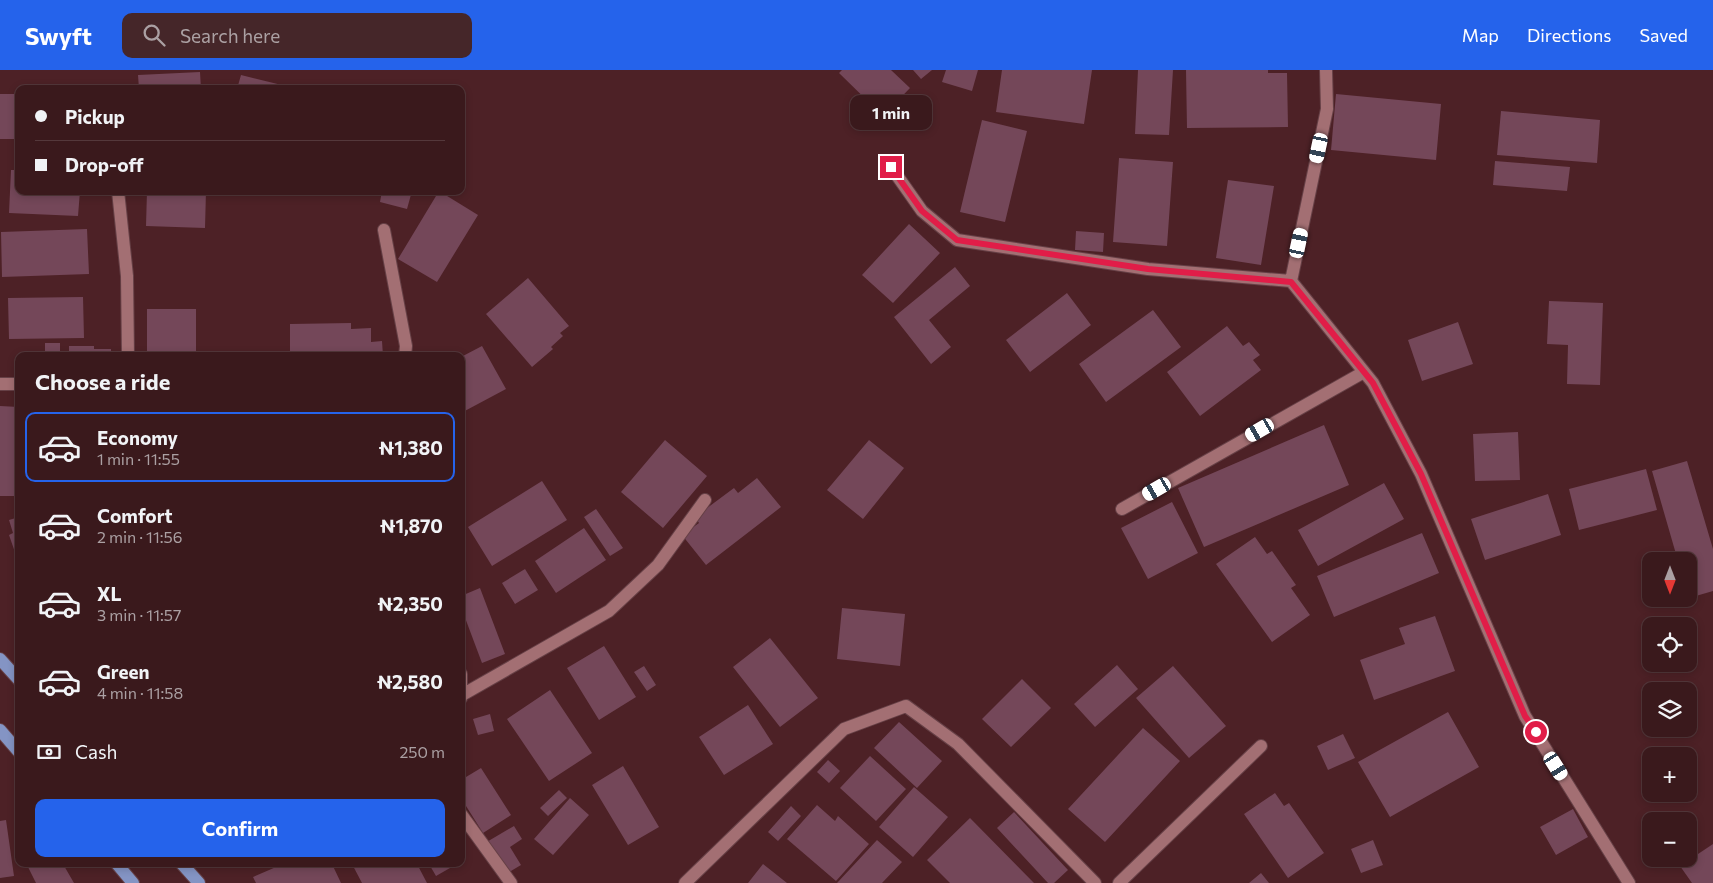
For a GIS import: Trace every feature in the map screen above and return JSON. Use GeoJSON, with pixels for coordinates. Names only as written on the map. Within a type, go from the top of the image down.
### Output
{"type":"FeatureCollection","features":[{"type":"Feature","properties":{"kind":"main road"},"geometry":{"type":"LineString","coordinates":[[0,659],[15,676]]}},
{"type":"Feature","properties":{"kind":"main road"},"geometry":{"type":"LineString","coordinates":[[0,730],[15,747]]}},
{"type":"Feature","properties":{"kind":"main road"},"geometry":{"type":"LineString","coordinates":[[120,867],[134,883]]}},
{"type":"Feature","properties":{"kind":"main road"},"geometry":{"type":"LineString","coordinates":[[185,867],[199,883]]}},
{"type":"Feature","properties":{"kind":"street"},"geometry":{"type":"LineString","coordinates":[[1291,282],[1327,110],[1326,70]]}},
{"type":"Feature","properties":{"kind":"street"},"geometry":{"type":"LineString","coordinates":[[891,167],[922,211],[957,240],[1148,269],[1291,282],[1373,383],[1421,474],[1525,716],[1629,883]]}},
{"type":"Feature","properties":{"kind":"street"},"geometry":{"type":"LineString","coordinates":[[118,195],[127,276],[128,352]]}},
{"type":"Feature","properties":{"kind":"street"},"geometry":{"type":"LineString","coordinates":[[384,230],[406,346],[405,352]]}},
{"type":"Feature","properties":{"kind":"street"},"geometry":{"type":"LineString","coordinates":[[1122,509],[1364,372]]}},
{"type":"Feature","properties":{"kind":"street"},"geometry":{"type":"LineString","coordinates":[[0,384],[15,384]]}},
{"type":"Feature","properties":{"kind":"street"},"geometry":{"type":"LineString","coordinates":[[465,695],[609,611],[658,565],[705,500]]}},
{"type":"Feature","properties":{"kind":"street"},"geometry":{"type":"LineString","coordinates":[[685,883],[844,729],[906,706],[958,744],[1095,883]]}},
{"type":"Feature","properties":{"kind":"street"},"geometry":{"type":"LineString","coordinates":[[1119,883],[1260,746]]}},
{"type":"Feature","properties":{"kind":"street"},"geometry":{"type":"LineString","coordinates":[[465,820],[510,883]]}},
{"type":"Feature","properties":{"kind":"building"},"geometry":{"type":"Polygon","coordinates":[[[842,70],[891,70],[910,88],[883,116],[839,73],[842,70]]]}},
{"type":"Feature","properties":{"kind":"building"},"geometry":{"type":"Polygon","coordinates":[[[913,70],[932,70],[921,79],[913,70]]]}},
{"type":"Feature","properties":{"kind":"building"},"geometry":{"type":"Polygon","coordinates":[[[946,70],[978,70],[972,91],[942,82],[946,70]]]}},
{"type":"Feature","properties":{"kind":"building"},"geometry":{"type":"Polygon","coordinates":[[[1002,70],[1092,70],[1084,124],[996,112],[1002,70]]]}},
{"type":"Feature","properties":{"kind":"building"},"geometry":{"type":"Polygon","coordinates":[[[1138,70],[1173,70],[1169,135],[1135,134],[1138,70]]]}},
{"type":"Feature","properties":{"kind":"building"},"geometry":{"type":"Polygon","coordinates":[[[1186,70],[1268,70],[1268,73],[1287,73],[1288,127],[1187,128],[1186,70]]]}},
{"type":"Feature","properties":{"kind":"building"},"geometry":{"type":"Polygon","coordinates":[[[200,72],[201,85],[139,85],[138,75],[200,72]]]}},
{"type":"Feature","properties":{"kind":"building"},"geometry":{"type":"Polygon","coordinates":[[[241,75],[282,85],[238,85],[241,75]]]}},
{"type":"Feature","properties":{"kind":"building"},"geometry":{"type":"Polygon","coordinates":[[[0,94],[15,94],[15,139],[0,139],[0,94]]]}},
{"type":"Feature","properties":{"kind":"building"},"geometry":{"type":"Polygon","coordinates":[[[1336,94],[1441,104],[1436,160],[1331,150],[1336,94]]]}},
{"type":"Feature","properties":{"kind":"building"},"geometry":{"type":"Polygon","coordinates":[[[1501,111],[1600,120],[1597,163],[1497,155],[1501,111]]]}},
{"type":"Feature","properties":{"kind":"building"},"geometry":{"type":"Polygon","coordinates":[[[982,120],[1027,131],[1005,222],[960,212],[982,120]]]}},
{"type":"Feature","properties":{"kind":"building"},"geometry":{"type":"Polygon","coordinates":[[[1119,158],[1173,162],[1167,246],[1113,242],[1119,158]]]}},
{"type":"Feature","properties":{"kind":"building"},"geometry":{"type":"Polygon","coordinates":[[[1495,161],[1570,167],[1567,191],[1493,185],[1495,161]]]}},
{"type":"Feature","properties":{"kind":"building"},"geometry":{"type":"Polygon","coordinates":[[[11,170],[15,170],[15,195],[80,195],[78,216],[9,213],[11,170]]]}},
{"type":"Feature","properties":{"kind":"building"},"geometry":{"type":"Polygon","coordinates":[[[1228,180],[1274,186],[1261,265],[1216,258],[1228,180]]]}},
{"type":"Feature","properties":{"kind":"building"},"geometry":{"type":"Polygon","coordinates":[[[147,195],[206,195],[205,228],[146,226],[147,195]]]}},
{"type":"Feature","properties":{"kind":"building"},"geometry":{"type":"Polygon","coordinates":[[[381,195],[411,195],[407,209],[380,202],[381,195]]]}},
{"type":"Feature","properties":{"kind":"building"},"geometry":{"type":"Polygon","coordinates":[[[437,195],[446,195],[478,215],[437,282],[398,259],[437,195]]]}},
{"type":"Feature","properties":{"kind":"building"},"geometry":{"type":"Polygon","coordinates":[[[909,224],[940,253],[893,303],[862,275],[909,224]]]}},
{"type":"Feature","properties":{"kind":"building"},"geometry":{"type":"Polygon","coordinates":[[[87,229],[89,274],[2,277],[1,232],[87,229]]]}},
{"type":"Feature","properties":{"kind":"building"},"geometry":{"type":"Polygon","coordinates":[[[1076,231],[1104,233],[1103,252],[1075,250],[1076,231]]]}},
{"type":"Feature","properties":{"kind":"building"},"geometry":{"type":"Polygon","coordinates":[[[955,267],[970,286],[929,320],[951,347],[931,364],[894,317],[955,267]]]}},
{"type":"Feature","properties":{"kind":"building"},"geometry":{"type":"Polygon","coordinates":[[[528,278],[569,326],[560,333],[563,336],[551,347],[553,349],[532,367],[486,314],[528,278]]]}},
{"type":"Feature","properties":{"kind":"building"},"geometry":{"type":"Polygon","coordinates":[[[1067,293],[1091,325],[1030,372],[1006,340],[1067,293]]]}},
{"type":"Feature","properties":{"kind":"building"},"geometry":{"type":"Polygon","coordinates":[[[83,297],[84,338],[9,339],[8,298],[83,297]]]}},
{"type":"Feature","properties":{"kind":"building"},"geometry":{"type":"Polygon","coordinates":[[[1549,301],[1603,303],[1600,385],[1567,384],[1568,345],[1547,344],[1549,301]]]}},
{"type":"Feature","properties":{"kind":"building"},"geometry":{"type":"Polygon","coordinates":[[[147,309],[196,309],[196,352],[147,352],[147,309]]]}},
{"type":"Feature","properties":{"kind":"building"},"geometry":{"type":"Polygon","coordinates":[[[1153,310],[1181,347],[1106,402],[1079,364],[1153,310]]]}},
{"type":"Feature","properties":{"kind":"building"},"geometry":{"type":"Polygon","coordinates":[[[1458,322],[1473,364],[1422,381],[1408,340],[1458,322]]]}},
{"type":"Feature","properties":{"kind":"building"},"geometry":{"type":"Polygon","coordinates":[[[351,323],[351,329],[371,328],[371,342],[382,341],[383,352],[290,352],[290,324],[351,323]]]}},
{"type":"Feature","properties":{"kind":"building"},"geometry":{"type":"Polygon","coordinates":[[[1227,326],[1243,346],[1249,342],[1260,355],[1253,360],[1261,370],[1200,416],[1167,372],[1227,326]]]}},
{"type":"Feature","properties":{"kind":"building"},"geometry":{"type":"Polygon","coordinates":[[[45,343],[60,343],[60,352],[45,352],[45,343]]]}},
{"type":"Feature","properties":{"kind":"building"},"geometry":{"type":"Polygon","coordinates":[[[69,346],[94,346],[94,349],[111,349],[111,352],[69,352],[69,346]]]}},
{"type":"Feature","properties":{"kind":"building"},"geometry":{"type":"Polygon","coordinates":[[[482,346],[506,389],[465,411],[465,355],[482,346]]]}},
{"type":"Feature","properties":{"kind":"building"},"geometry":{"type":"Polygon","coordinates":[[[0,406],[15,407],[15,496],[0,496],[0,406]]]}},
{"type":"Feature","properties":{"kind":"building"},"geometry":{"type":"Polygon","coordinates":[[[1324,425],[1349,485],[1204,547],[1178,488],[1324,425]]]}},
{"type":"Feature","properties":{"kind":"building"},"geometry":{"type":"Polygon","coordinates":[[[1518,432],[1520,480],[1475,481],[1473,434],[1518,432]]]}},
{"type":"Feature","properties":{"kind":"building"},"geometry":{"type":"Polygon","coordinates":[[[665,440],[707,476],[663,528],[621,492],[665,440]]]}},
{"type":"Feature","properties":{"kind":"building"},"geometry":{"type":"Polygon","coordinates":[[[869,440],[904,468],[863,519],[827,490],[869,440]]]}},
{"type":"Feature","properties":{"kind":"building"},"geometry":{"type":"Polygon","coordinates":[[[1687,461],[1713,549],[1713,591],[1698,595],[1698,552],[1675,552],[1652,471],[1687,461]]]}},
{"type":"Feature","properties":{"kind":"building"},"geometry":{"type":"Polygon","coordinates":[[[1646,469],[1657,510],[1579,530],[1569,489],[1646,469]]]}},
{"type":"Feature","properties":{"kind":"building"},"geometry":{"type":"Polygon","coordinates":[[[757,478],[781,507],[706,565],[682,535],[699,523],[695,517],[734,488],[738,493],[757,478]]]}},
{"type":"Feature","properties":{"kind":"building"},"geometry":{"type":"Polygon","coordinates":[[[542,481],[567,520],[492,566],[468,527],[542,481]]]}},
{"type":"Feature","properties":{"kind":"building"},"geometry":{"type":"Polygon","coordinates":[[[1384,483],[1404,519],[1318,566],[1298,530],[1384,483]]]}},
{"type":"Feature","properties":{"kind":"building"},"geometry":{"type":"Polygon","coordinates":[[[1548,494],[1561,535],[1485,560],[1471,519],[1548,494]]]}},
{"type":"Feature","properties":{"kind":"building"},"geometry":{"type":"Polygon","coordinates":[[[1172,502],[1198,553],[1148,579],[1121,528],[1172,502]]]}},
{"type":"Feature","properties":{"kind":"building"},"geometry":{"type":"Polygon","coordinates":[[[596,509],[623,548],[610,556],[584,517],[596,509]]]}},
{"type":"Feature","properties":{"kind":"building"},"geometry":{"type":"Polygon","coordinates":[[[15,518],[15,552],[9,535],[13,533],[9,520],[15,518]]]}},
{"type":"Feature","properties":{"kind":"building"},"geometry":{"type":"Polygon","coordinates":[[[584,528],[606,560],[556,593],[535,561],[584,528]]]}},
{"type":"Feature","properties":{"kind":"building"},"geometry":{"type":"Polygon","coordinates":[[[1422,533],[1439,573],[1334,617],[1317,576],[1422,533]]]}},
{"type":"Feature","properties":{"kind":"building"},"geometry":{"type":"Polygon","coordinates":[[[1255,537],[1267,554],[1272,551],[1296,585],[1291,588],[1310,615],[1272,642],[1216,564],[1255,537]]]}},
{"type":"Feature","properties":{"kind":"building"},"geometry":{"type":"Polygon","coordinates":[[[525,569],[538,590],[515,604],[502,583],[525,569]]]}},
{"type":"Feature","properties":{"kind":"building"},"geometry":{"type":"Polygon","coordinates":[[[480,588],[505,654],[482,663],[465,618],[465,594],[480,588]]]}},
{"type":"Feature","properties":{"kind":"building"},"geometry":{"type":"Polygon","coordinates":[[[842,608],[905,614],[900,666],[837,659],[842,608]]]}},
{"type":"Feature","properties":{"kind":"building"},"geometry":{"type":"Polygon","coordinates":[[[1435,616],[1455,671],[1374,700],[1360,660],[1405,644],[1399,628],[1435,616]]]}},
{"type":"Feature","properties":{"kind":"building"},"geometry":{"type":"Polygon","coordinates":[[[770,638],[818,698],[780,727],[733,667],[770,638]]]}},
{"type":"Feature","properties":{"kind":"building"},"geometry":{"type":"Polygon","coordinates":[[[604,646],[636,697],[599,720],[567,668],[604,646]]]}},
{"type":"Feature","properties":{"kind":"building"},"geometry":{"type":"Polygon","coordinates":[[[1117,665],[1138,689],[1095,727],[1074,704],[1117,665]]]}},
{"type":"Feature","properties":{"kind":"building"},"geometry":{"type":"Polygon","coordinates":[[[644,666],[656,685],[647,691],[634,672],[644,666]]]}},
{"type":"Feature","properties":{"kind":"building"},"geometry":{"type":"Polygon","coordinates":[[[1173,666],[1226,726],[1189,758],[1136,698],[1173,666]]]}},
{"type":"Feature","properties":{"kind":"building"},"geometry":{"type":"Polygon","coordinates":[[[1022,679],[1051,708],[1011,747],[982,719],[1022,679]]]}},
{"type":"Feature","properties":{"kind":"building"},"geometry":{"type":"Polygon","coordinates":[[[550,690],[592,753],[549,781],[507,719],[550,690]]]}},
{"type":"Feature","properties":{"kind":"building"},"geometry":{"type":"Polygon","coordinates":[[[748,705],[773,744],[724,775],[699,737],[748,705]]]}},
{"type":"Feature","properties":{"kind":"building"},"geometry":{"type":"Polygon","coordinates":[[[1448,712],[1479,767],[1390,817],[1358,762],[1448,712]]]}},
{"type":"Feature","properties":{"kind":"building"},"geometry":{"type":"Polygon","coordinates":[[[490,714],[494,731],[478,735],[473,719],[490,714]]]}},
{"type":"Feature","properties":{"kind":"building"},"geometry":{"type":"Polygon","coordinates":[[[899,722],[942,761],[917,788],[874,748],[899,722]]]}},
{"type":"Feature","properties":{"kind":"building"},"geometry":{"type":"Polygon","coordinates":[[[1143,728],[1180,761],[1105,842],[1068,809],[1143,728]]]}},
{"type":"Feature","properties":{"kind":"building"},"geometry":{"type":"Polygon","coordinates":[[[1343,734],[1355,758],[1328,770],[1317,746],[1343,734]]]}},
{"type":"Feature","properties":{"kind":"building"},"geometry":{"type":"Polygon","coordinates":[[[870,756],[906,789],[876,821],[840,788],[870,756]]]}},
{"type":"Feature","properties":{"kind":"building"},"geometry":{"type":"Polygon","coordinates":[[[828,760],[840,771],[829,783],[817,772],[828,760]]]}},
{"type":"Feature","properties":{"kind":"building"},"geometry":{"type":"Polygon","coordinates":[[[623,766],[659,827],[628,845],[592,785],[623,766]]]}},
{"type":"Feature","properties":{"kind":"building"},"geometry":{"type":"Polygon","coordinates":[[[481,768],[511,815],[483,833],[465,804],[465,778],[481,768]]]}},
{"type":"Feature","properties":{"kind":"building"},"geometry":{"type":"Polygon","coordinates":[[[914,787],[948,817],[913,857],[879,827],[914,787]]]}},
{"type":"Feature","properties":{"kind":"building"},"geometry":{"type":"Polygon","coordinates":[[[559,790],[567,798],[548,816],[540,808],[559,790]]]}},
{"type":"Feature","properties":{"kind":"building"},"geometry":{"type":"Polygon","coordinates":[[[1275,793],[1284,806],[1289,803],[1324,853],[1288,878],[1244,814],[1275,793]]]}},
{"type":"Feature","properties":{"kind":"building"},"geometry":{"type":"Polygon","coordinates":[[[570,798],[589,815],[553,855],[534,839],[570,798]]]}},
{"type":"Feature","properties":{"kind":"building"},"geometry":{"type":"Polygon","coordinates":[[[817,805],[835,821],[838,816],[869,844],[836,881],[787,839],[817,805]]]}},
{"type":"Feature","properties":{"kind":"building"},"geometry":{"type":"Polygon","coordinates":[[[791,806],[801,816],[778,841],[768,832],[791,806]]]}},
{"type":"Feature","properties":{"kind":"building"},"geometry":{"type":"Polygon","coordinates":[[[1573,809],[1588,837],[1556,855],[1540,827],[1573,809]]]}},
{"type":"Feature","properties":{"kind":"building"},"geometry":{"type":"Polygon","coordinates":[[[1014,812],[1068,870],[1054,883],[1048,883],[997,828],[1014,812]]]}},
{"type":"Feature","properties":{"kind":"building"},"geometry":{"type":"Polygon","coordinates":[[[970,818],[1034,883],[950,883],[927,860],[970,818]]]}},
{"type":"Feature","properties":{"kind":"building"},"geometry":{"type":"Polygon","coordinates":[[[6,820],[14,876],[0,878],[0,821],[6,820]]]}},
{"type":"Feature","properties":{"kind":"building"},"geometry":{"type":"Polygon","coordinates":[[[514,826],[522,839],[510,847],[521,865],[506,874],[485,843],[514,826]]]}},
{"type":"Feature","properties":{"kind":"building"},"geometry":{"type":"Polygon","coordinates":[[[877,840],[902,862],[882,883],[837,883],[877,840]]]}},
{"type":"Feature","properties":{"kind":"building"},"geometry":{"type":"Polygon","coordinates":[[[1373,840],[1383,865],[1361,873],[1351,849],[1373,840]]]}},
{"type":"Feature","properties":{"kind":"building"},"geometry":{"type":"Polygon","coordinates":[[[1713,844],[1713,883],[1692,883],[1681,867],[1697,867],[1697,855],[1713,844]]]}},
{"type":"Feature","properties":{"kind":"building"},"geometry":{"type":"Polygon","coordinates":[[[763,864],[787,883],[748,883],[763,864]]]}},
{"type":"Feature","properties":{"kind":"building"},"geometry":{"type":"Polygon","coordinates":[[[28,867],[65,867],[74,883],[36,883],[28,867]]]}},
{"type":"Feature","properties":{"kind":"building"},"geometry":{"type":"Polygon","coordinates":[[[276,867],[333,867],[341,883],[256,883],[253,877],[276,867]]]}},
{"type":"Feature","properties":{"kind":"building"},"geometry":{"type":"Polygon","coordinates":[[[354,867],[419,867],[427,883],[362,883],[354,867]]]}},
{"type":"Feature","properties":{"kind":"building"},"geometry":{"type":"Polygon","coordinates":[[[431,867],[452,867],[436,876],[431,867]]]}},
{"type":"Feature","properties":{"kind":"building"},"geometry":{"type":"Polygon","coordinates":[[[1261,873],[1269,883],[1249,883],[1261,873]]]}},
{"type":"Feature","properties":{"kind":"route"},"geometry":{"type":"LineString","coordinates":[[891,167],[922,211],[957,240],[1148,269],[1291,282],[1373,383],[1421,474],[1525,716],[1536,732]]}}]}
